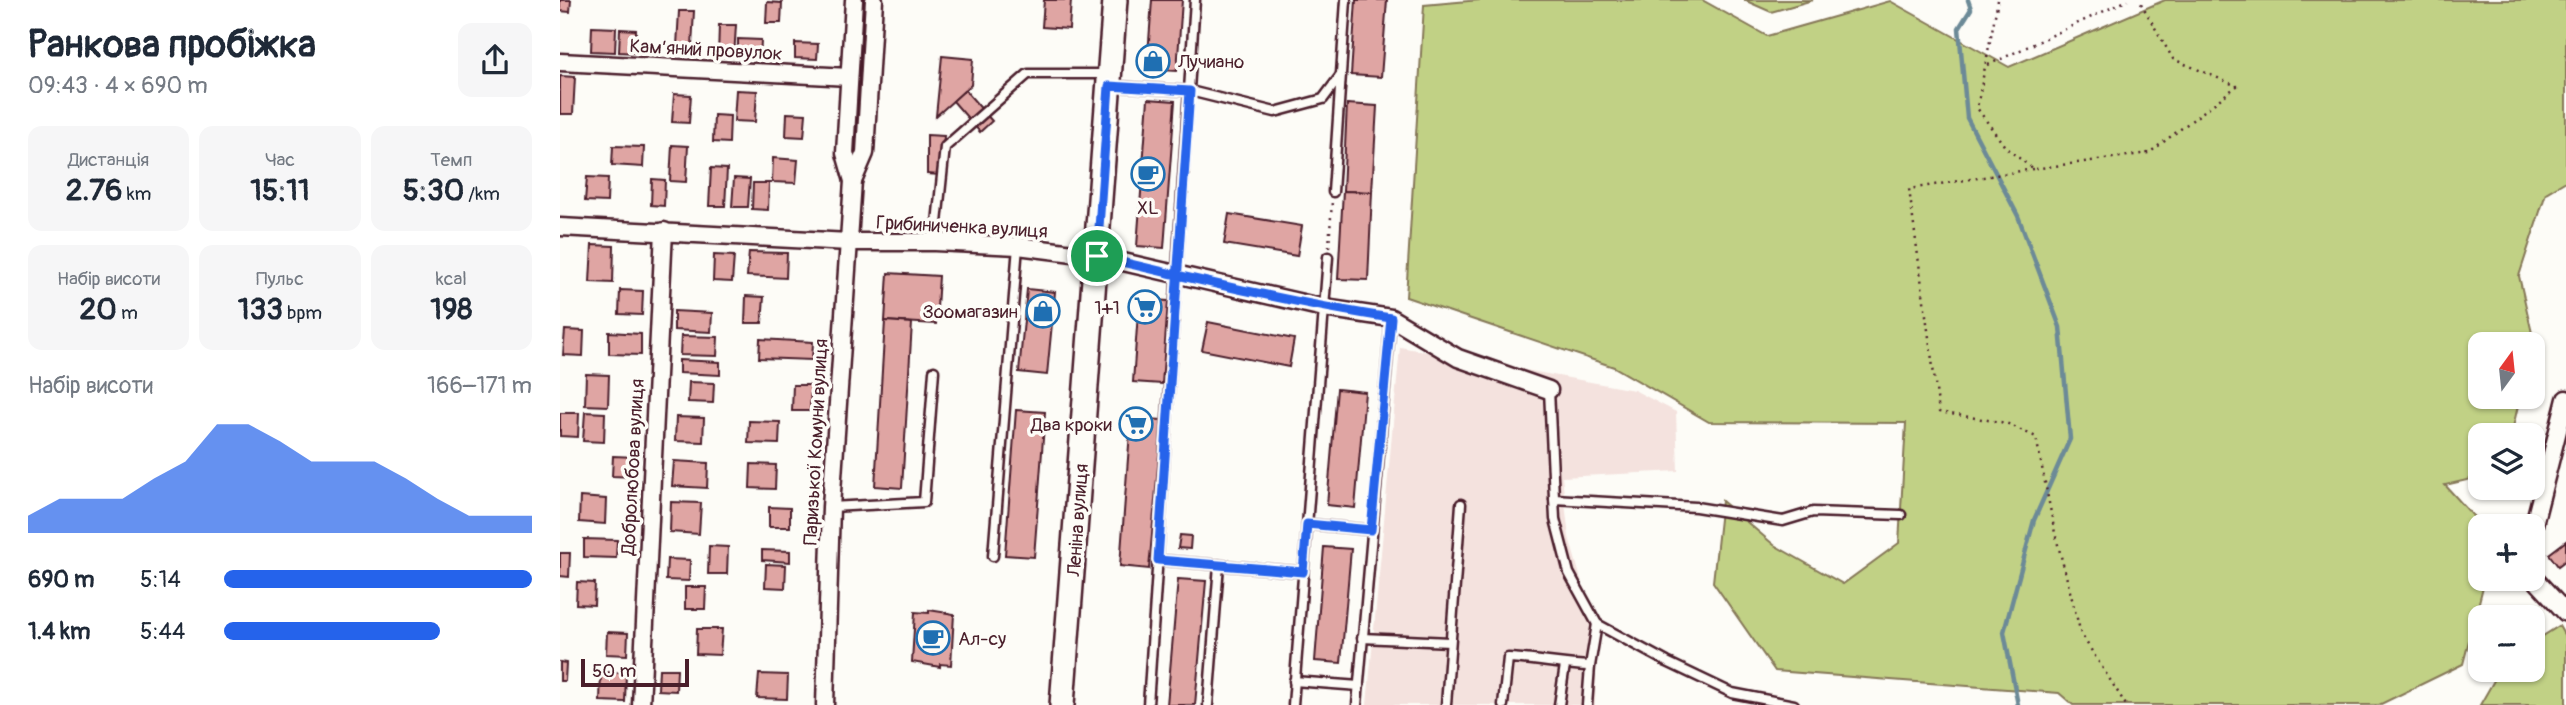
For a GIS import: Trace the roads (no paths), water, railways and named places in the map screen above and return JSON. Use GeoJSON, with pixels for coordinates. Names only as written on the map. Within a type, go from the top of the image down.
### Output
{"type":"FeatureCollection","features":[{"type":"Feature","properties":{"kind":"main road","name":"Леніна вулиця"},"geometry":{"type":"LineString","coordinates":[[1062,705],[1115,0]]}},
{"type":"Feature","properties":{"kind":"street","name":"Паризької Комуни вулиця"},"geometry":{"type":"LineString","coordinates":[[853,181],[845,153],[854,0]]}},
{"type":"Feature","properties":{"kind":"street","name":"Паризької Комуни вулиця"},"geometry":{"type":"LineString","coordinates":[[825,705],[831,507],[853,181],[865,153],[874,0]]}},
{"type":"Feature","properties":{"kind":"street","name":"Кам’яний провулок"},"geometry":{"type":"LineString","coordinates":[[560,62],[849,77]]}},
{"type":"Feature","properties":{"kind":"street","name":"Грибиниченка вулиця"},"geometry":{"type":"LineString","coordinates":[[560,227],[849,242],[1018,246],[1097,256],[1324,308],[1391,318],[1458,358],[1549,390]]}},
{"type":"Feature","properties":{"kind":"street","name":"Добролюбова вулиця"},"geometry":{"type":"LineString","coordinates":[[641,705],[664,232]]}},
{"type":"Feature","properties":{"kind":"street"},"geometry":{"type":"LineString","coordinates":[[2537,514],[2566,399]]}},
{"type":"Feature","properties":{"kind":"street"},"geometry":{"type":"LineString","coordinates":[[2545,590],[2566,613]]}},
{"type":"Feature","properties":{"kind":"lane"},"geometry":{"type":"LineString","coordinates":[[1148,705],[1195,0]]}},
{"type":"Feature","properties":{"kind":"lane"},"geometry":{"type":"LineString","coordinates":[[1333,192],[1346,0]]}},
{"type":"Feature","properties":{"kind":"lane"},"geometry":{"type":"LineString","coordinates":[[935,242],[945,147],[1028,74],[1110,80],[1190,91],[1275,112],[1322,99],[1340,75]]}},
{"type":"Feature","properties":{"kind":"lane"},"geometry":{"type":"LineString","coordinates":[[993,556],[1018,246]]}},
{"type":"Feature","properties":{"kind":"lane"},"geometry":{"type":"LineString","coordinates":[[1293,705],[1328,257]]}},
{"type":"Feature","properties":{"kind":"lane"},"geometry":{"type":"LineString","coordinates":[[1357,705],[1391,318]]}},
{"type":"Feature","properties":{"kind":"lane"},"geometry":{"type":"LineString","coordinates":[[831,507],[924,502],[934,371]]}},
{"type":"Feature","properties":{"kind":"lane"},"geometry":{"type":"LineString","coordinates":[[1549,390],[1555,519],[1569,573],[1597,624],[1732,693],[1794,705]]}},
{"type":"Feature","properties":{"kind":"lane"},"geometry":{"type":"LineString","coordinates":[[1554,499],[1696,507],[1783,521],[1813,512],[1901,515]]}},
{"type":"Feature","properties":{"kind":"lane"},"geometry":{"type":"LineString","coordinates":[[1446,705],[1461,504]]}},
{"type":"Feature","properties":{"kind":"lane"},"geometry":{"type":"LineString","coordinates":[[1307,524],[1371,530]]}},
{"type":"Feature","properties":{"kind":"lane"},"geometry":{"type":"LineString","coordinates":[[1158,560],[1303,572]]}},
{"type":"Feature","properties":{"kind":"lane"},"geometry":{"type":"LineString","coordinates":[[1208,705],[1219,565]]}},
{"type":"Feature","properties":{"kind":"lane"},"geometry":{"type":"LineString","coordinates":[[1587,705],[1597,624]]}},
{"type":"Feature","properties":{"kind":"lane"},"geometry":{"type":"LineString","coordinates":[[1362,638],[1450,642]]}},
{"type":"Feature","properties":{"kind":"lane"},"geometry":{"type":"LineString","coordinates":[[1503,705],[1508,658],[1590,666]]}},
{"type":"Feature","properties":{"kind":"lane"},"geometry":{"type":"LineString","coordinates":[[1559,705],[1565,665]]}},
{"type":"Feature","properties":{"kind":"lane"},"geometry":{"type":"LineString","coordinates":[[1294,681],[1359,685]]}},
{"type":"Feature","properties":{"kind":"waterway"},"geometry":{"type":"LineString","coordinates":[[1968,0],[1971,9],[1959,28],[1967,118],[2018,216],[2060,327],[2070,439],[2034,520],[2004,632],[2018,705]]}},
{"type":"Feature","properties":{"kind":"place","name":"Лучиано"},"geometry":{"type":"Point","coordinates":[1153,61]}},
{"type":"Feature","properties":{"kind":"place","name":"XL"},"geometry":{"type":"Point","coordinates":[1148,174]}},
{"type":"Feature","properties":{"kind":"place","name":"1+1"},"geometry":{"type":"Point","coordinates":[1145,307]}},
{"type":"Feature","properties":{"kind":"place","name":"Зоомагазин"},"geometry":{"type":"Point","coordinates":[1043,311]}},
{"type":"Feature","properties":{"kind":"place","name":"Два кроки"},"geometry":{"type":"Point","coordinates":[1136,424]}},
{"type":"Feature","properties":{"kind":"place","name":"Ал-су"},"geometry":{"type":"Point","coordinates":[933,638]}}]}
